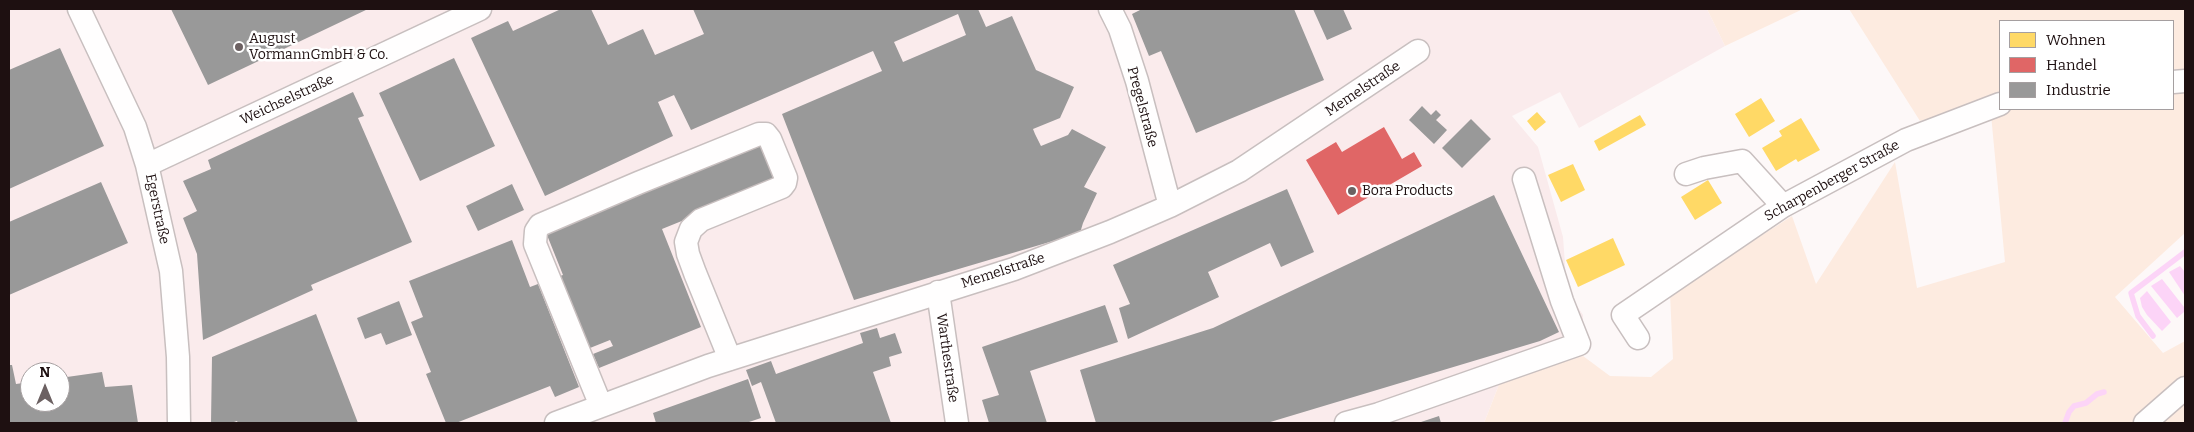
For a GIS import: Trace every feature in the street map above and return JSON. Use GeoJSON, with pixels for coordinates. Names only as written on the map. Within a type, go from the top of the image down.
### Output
{"type":"FeatureCollection","features":[{"type":"Feature","properties":{"kind":"street","name":"Egerstraße"},"geometry":{"type":"LineString","coordinates":[[80,9],[135,127],[148,165],[171,271],[178,358],[179,423]]}},
{"type":"Feature","properties":{"kind":"street","name":"Weichselstraße"},"geometry":{"type":"LineString","coordinates":[[148,165],[480,9]]}},
{"type":"Feature","properties":{"kind":"street","name":"Pregelstraße"},"geometry":{"type":"LineString","coordinates":[[1110,9],[1120,29],[1136,81],[1170,206]]}},
{"type":"Feature","properties":{"kind":"street","name":"Memelstraße"},"geometry":{"type":"LineString","coordinates":[[556,423],[730,359],[1014,269],[1110,232],[1170,206],[1239,171],[1418,51]]}},
{"type":"Feature","properties":{"kind":"street","name":"Scharpenberger Straße"},"geometry":{"type":"LineString","coordinates":[[1638,338],[1623,315],[1783,206],[1906,140],[1999,104]]}},
{"type":"Feature","properties":{"kind":"street"},"geometry":{"type":"LineString","coordinates":[[601,406],[535,244],[536,231],[540,225],[638,183],[759,134],[766,134],[770,139],[786,178],[785,183],[782,187],[702,220],[691,229],[686,242],[695,273],[730,359]]}},
{"type":"Feature","properties":{"kind":"street"},"geometry":{"type":"LineString","coordinates":[[1686,174],[1704,168],[1742,161],[1783,206]]}},
{"type":"Feature","properties":{"kind":"street"},"geometry":{"type":"LineString","coordinates":[[1346,423],[1379,414],[1579,344],[1562,301],[1524,179]]}},
{"type":"Feature","properties":{"kind":"street","name":"Warthestraße"},"geometry":{"type":"LineString","coordinates":[[938,292],[957,423]]}},
{"type":"Feature","properties":{"kind":"street"},"geometry":{"type":"LineString","coordinates":[[2145,423],[2185,388]]}},
{"type":"Feature","properties":{"kind":"shaded area"},"geometry":{"type":"Polygon","coordinates":[[[9,9],[1707,9],[1725,46],[1579,128],[1560,92],[1512,116],[1538,147],[1563,237],[1567,291],[1583,315],[1583,356],[1500,382],[1484,423],[9,423],[9,9]]]}},
{"type":"Feature","properties":{"kind":"shaded area"},"geometry":{"type":"Polygon","coordinates":[[[1707,9],[1803,9],[1725,46],[1707,9]]]}},
{"type":"Feature","properties":{"kind":"shaded area"},"geometry":{"type":"Polygon","coordinates":[[[1849,9],[2185,9],[2185,233],[2115,297],[2163,353],[2185,341],[2185,423],[1484,423],[1500,382],[1583,356],[1610,376],[1651,377],[1673,359],[1670,294],[1792,216],[1816,284],[1895,162],[1917,288],[2005,262],[1990,104],[1920,121],[1849,9]]]}},
{"type":"Feature","properties":{"kind":"shaded area"},"geometry":{"type":"Polygon","coordinates":[[[2180,266],[2185,272],[2185,296],[2169,272],[2180,266]]]}},
{"type":"Feature","properties":{"kind":"shaded area"},"geometry":{"type":"Polygon","coordinates":[[[2162,279],[2184,307],[2184,312],[2177,318],[2151,286],[2162,279]]]}},
{"type":"Feature","properties":{"kind":"shaded area"},"geometry":{"type":"Polygon","coordinates":[[[2147,291],[2171,322],[2162,331],[2142,307],[2140,298],[2147,291]]]}},
{"type":"Feature","properties":{"kind":"building: Wohnen"},"geometry":{"type":"Polygon","coordinates":[[[1761,98],[1775,121],[1749,137],[1735,114],[1761,98]]]}},
{"type":"Feature","properties":{"kind":"building: Wohnen"},"geometry":{"type":"Polygon","coordinates":[[[1537,112],[1546,122],[1535,131],[1527,121],[1537,112]]]}},
{"type":"Feature","properties":{"kind":"building: Wohnen"},"geometry":{"type":"Polygon","coordinates":[[[1640,115],[1646,125],[1599,151],[1594,141],[1640,115]]]}},
{"type":"Feature","properties":{"kind":"building: Wohnen"},"geometry":{"type":"Polygon","coordinates":[[[1801,118],[1820,150],[1798,162],[1796,159],[1776,171],[1762,148],[1782,136],[1779,131],[1801,118]]]}},
{"type":"Feature","properties":{"kind":"building: Wohnen"},"geometry":{"type":"Polygon","coordinates":[[[1573,164],[1585,190],[1561,202],[1548,175],[1573,164]]]}},
{"type":"Feature","properties":{"kind":"building: Wohnen"},"geometry":{"type":"Polygon","coordinates":[[[1708,180],[1722,203],[1695,220],[1681,197],[1708,180]]]}},
{"type":"Feature","properties":{"kind":"building: Wohnen"},"geometry":{"type":"Polygon","coordinates":[[[1613,238],[1625,265],[1578,287],[1566,260],[1613,238]]]}},
{"type":"Feature","properties":{"kind":"building: Handel","name":"Bora Products"},"geometry":{"type":"Polygon","coordinates":[[[1384,127],[1402,159],[1414,152],[1422,166],[1338,215],[1306,160],[1336,142],[1342,152],[1384,127]]]}},
{"type":"Feature","properties":{"kind":"building: Industrie","name":"August VormannGmbH & Co."},"geometry":{"type":"Polygon","coordinates":[[[171,9],[368,9],[208,85],[171,9]]]}},
{"type":"Feature","properties":{"kind":"building: Industrie"},"geometry":{"type":"Polygon","coordinates":[[[561,9],[591,9],[608,45],[643,29],[655,55],[704,34],[693,9],[978,9],[986,27],[1012,16],[1036,70],[1074,87],[1060,118],[1033,129],[1035,134],[1041,146],[1068,135],[1072,129],[1106,147],[1084,187],[1097,193],[1080,233],[854,300],[782,114],[882,71],[873,51],[691,130],[674,95],[658,102],[673,136],[545,196],[471,38],[508,21],[513,31],[561,9]],[[958,14],[894,42],[903,62],[966,35],[958,14]]]}},
{"type":"Feature","properties":{"kind":"building: Industrie"},"geometry":{"type":"Polygon","coordinates":[[[1142,9],[1294,9],[1324,80],[1196,133],[1161,51],[1149,56],[1132,14],[1142,9]]]}},
{"type":"Feature","properties":{"kind":"building: Industrie"},"geometry":{"type":"Polygon","coordinates":[[[1313,9],[1343,9],[1352,29],[1327,40],[1313,9]]]}},
{"type":"Feature","properties":{"kind":"building: Industrie"},"geometry":{"type":"Polygon","coordinates":[[[60,48],[104,146],[9,189],[9,70],[60,48]]]}},
{"type":"Feature","properties":{"kind":"building: Industrie"},"geometry":{"type":"Polygon","coordinates":[[[454,58],[495,146],[420,181],[379,93],[454,58]]]}},
{"type":"Feature","properties":{"kind":"building: Industrie"},"geometry":{"type":"Polygon","coordinates":[[[353,92],[364,116],[358,118],[412,242],[311,285],[313,290],[203,340],[197,254],[183,218],[197,211],[183,181],[211,169],[208,160],[353,92]]]}},
{"type":"Feature","properties":{"kind":"building: Industrie"},"geometry":{"type":"Polygon","coordinates":[[[1422,106],[1431,115],[1436,110],[1441,115],[1436,120],[1447,130],[1434,144],[1409,120],[1422,106]]]}},
{"type":"Feature","properties":{"kind":"building: Industrie"},"geometry":{"type":"Polygon","coordinates":[[[1471,119],[1491,139],[1462,168],[1442,148],[1471,119]]]}},
{"type":"Feature","properties":{"kind":"building: Industrie"},"geometry":{"type":"Polygon","coordinates":[[[762,142],[778,182],[662,229],[701,327],[599,368],[593,354],[613,346],[610,340],[590,348],[569,296],[560,299],[551,279],[563,275],[545,230],[762,142]]]}},
{"type":"Feature","properties":{"kind":"building: Industrie"},"geometry":{"type":"Polygon","coordinates":[[[101,182],[128,243],[9,295],[9,222],[101,182]]]}},
{"type":"Feature","properties":{"kind":"building: Industrie"},"geometry":{"type":"Polygon","coordinates":[[[512,184],[524,210],[478,231],[466,206],[512,184]]]}},
{"type":"Feature","properties":{"kind":"building: Industrie"},"geometry":{"type":"Polygon","coordinates":[[[1287,189],[1314,252],[1281,267],[1270,243],[1208,272],[1219,297],[1128,339],[1119,308],[1130,304],[1113,265],[1287,189]]]}},
{"type":"Feature","properties":{"kind":"building: Industrie"},"geometry":{"type":"Polygon","coordinates":[[[1494,195],[1559,332],[1540,341],[1267,423],[1096,423],[1080,370],[1213,328],[1494,195]]]}},
{"type":"Feature","properties":{"kind":"building: Industrie"},"geometry":{"type":"Polygon","coordinates":[[[512,240],[530,287],[538,284],[579,387],[555,397],[550,386],[456,423],[446,423],[426,374],[431,372],[411,322],[423,317],[409,281],[512,240]]]}},
{"type":"Feature","properties":{"kind":"building: Industrie"},"geometry":{"type":"Polygon","coordinates":[[[399,301],[412,335],[386,345],[381,333],[365,339],[357,318],[399,301]]]}},
{"type":"Feature","properties":{"kind":"building: Industrie"},"geometry":{"type":"Polygon","coordinates":[[[1105,305],[1118,342],[1030,371],[1047,423],[989,423],[982,400],[999,395],[982,347],[1105,305]]]}},
{"type":"Feature","properties":{"kind":"building: Industrie"},"geometry":{"type":"Polygon","coordinates":[[[316,314],[358,423],[238,423],[237,421],[231,423],[211,423],[212,357],[316,314]]]}},
{"type":"Feature","properties":{"kind":"building: Industrie"},"geometry":{"type":"Polygon","coordinates":[[[877,328],[880,338],[895,333],[902,353],[889,357],[891,366],[873,372],[891,423],[776,423],[761,382],[752,386],[746,370],[771,361],[776,374],[863,343],[860,333],[877,328]]]}},
{"type":"Feature","properties":{"kind":"building: Industrie"},"geometry":{"type":"Polygon","coordinates":[[[9,365],[12,365],[16,384],[20,383],[20,412],[70,412],[70,377],[102,372],[105,387],[132,385],[138,423],[9,423],[9,365]]]}},
{"type":"Feature","properties":{"kind":"building: Industrie"},"geometry":{"type":"Polygon","coordinates":[[[748,379],[761,418],[746,423],[656,423],[653,413],[748,379]]]}},
{"type":"Feature","properties":{"kind":"building: Industrie"},"geometry":{"type":"Polygon","coordinates":[[[1439,416],[1441,423],[1418,423],[1439,416]]]}},
{"type":"Feature","properties":{"kind":"waterway"},"geometry":{"type":"LineString","coordinates":[[2153,336],[2138,316],[2131,293],[2185,252]]}},
{"type":"Feature","properties":{"kind":"waterway"},"geometry":{"type":"LineString","coordinates":[[2065,423],[2069,412],[2074,406],[2086,403],[2097,394],[2104,392]]}},
{"type":"Feature","properties":{"kind":"place","name":"August VormannGmbH & Co."},"geometry":{"type":"Point","coordinates":[239,47]}},
{"type":"Feature","properties":{"kind":"place","name":"Bora Products"},"geometry":{"type":"Point","coordinates":[1352,191]}}]}
